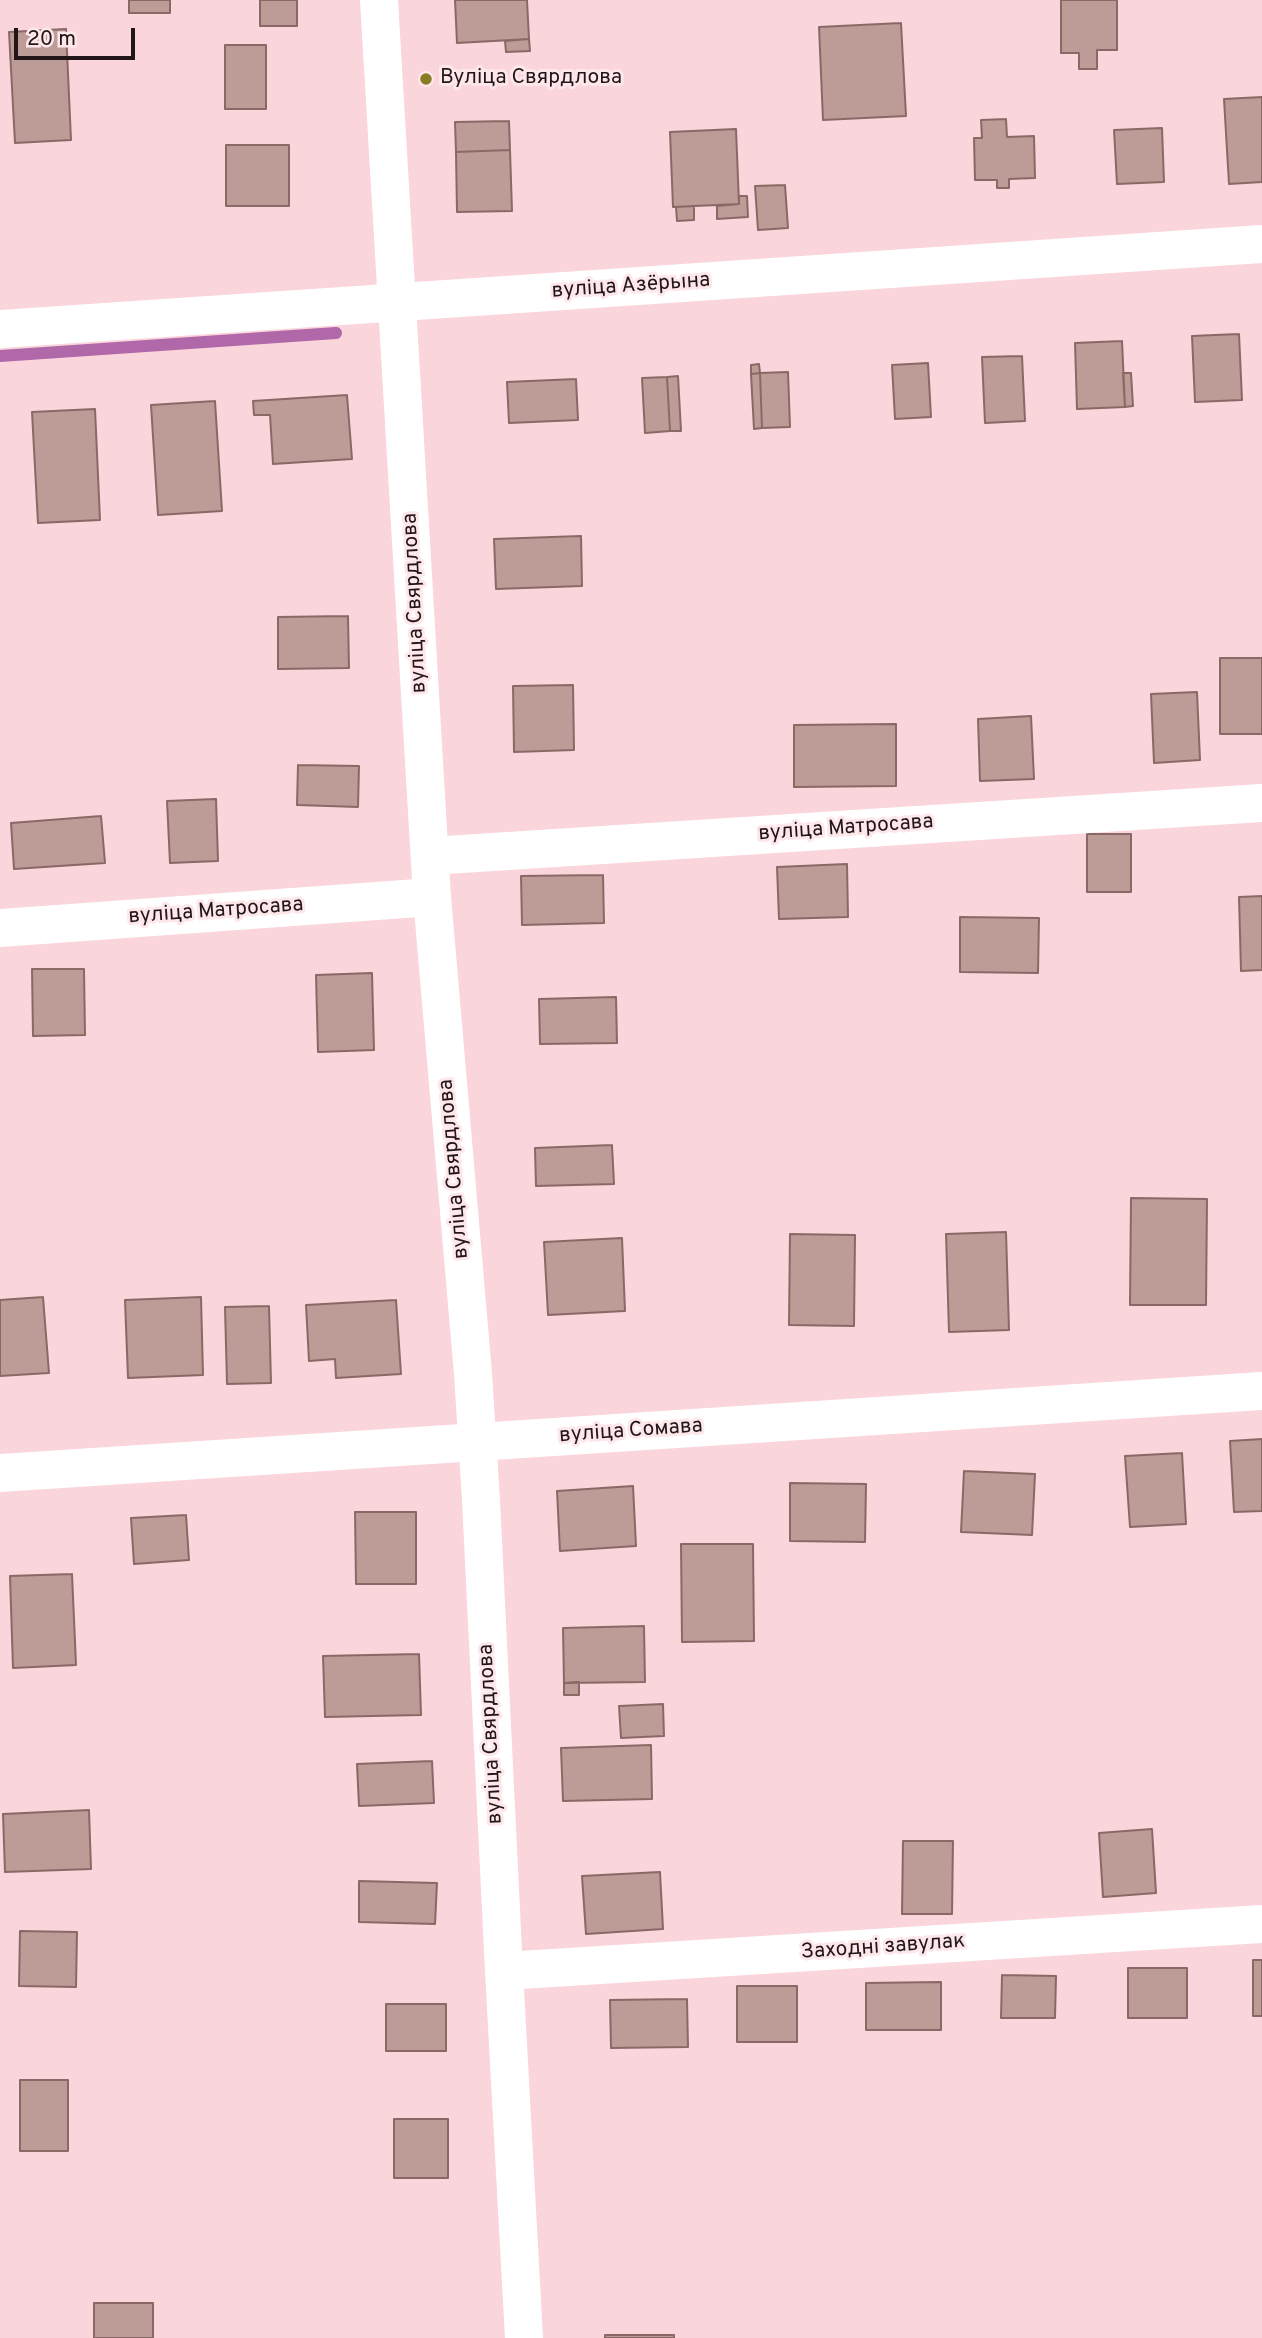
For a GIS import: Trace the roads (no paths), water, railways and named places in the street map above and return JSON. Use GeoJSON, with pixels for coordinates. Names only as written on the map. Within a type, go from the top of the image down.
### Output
{"type":"FeatureCollection","features":[{"type":"Feature","properties":{"kind":"street","name":"вуліца Свярдлова"},"geometry":{"type":"LineString","coordinates":[[379,0],[432,897],[473,1374],[481,1500],[524,2338]]}},
{"type":"Feature","properties":{"kind":"street","name":"вуліца Азёрына"},"geometry":{"type":"LineString","coordinates":[[0,329],[1262,244]]}},
{"type":"Feature","properties":{"kind":"street","name":"вуліца Матросава"},"geometry":{"type":"LineString","coordinates":[[430,856],[1262,803]]}},
{"type":"Feature","properties":{"kind":"street","name":"вуліца Матросава"},"geometry":{"type":"LineString","coordinates":[[0,928],[432,897]]}},
{"type":"Feature","properties":{"kind":"street","name":"вуліца Сомава"},"geometry":{"type":"LineString","coordinates":[[0,1472],[1262,1391]]}},
{"type":"Feature","properties":{"kind":"street","name":"Заходні завулак"},"geometry":{"type":"LineString","coordinates":[[504,1971],[1262,1924]]}},
{"type":"Feature","properties":{"kind":"waterway"},"geometry":{"type":"LineString","coordinates":[[0,356],[336,333]]}},
{"type":"Feature","properties":{"kind":"place","name":"Вуліца Свярдлова"},"geometry":{"type":"Point","coordinates":[426,79]}}]}
